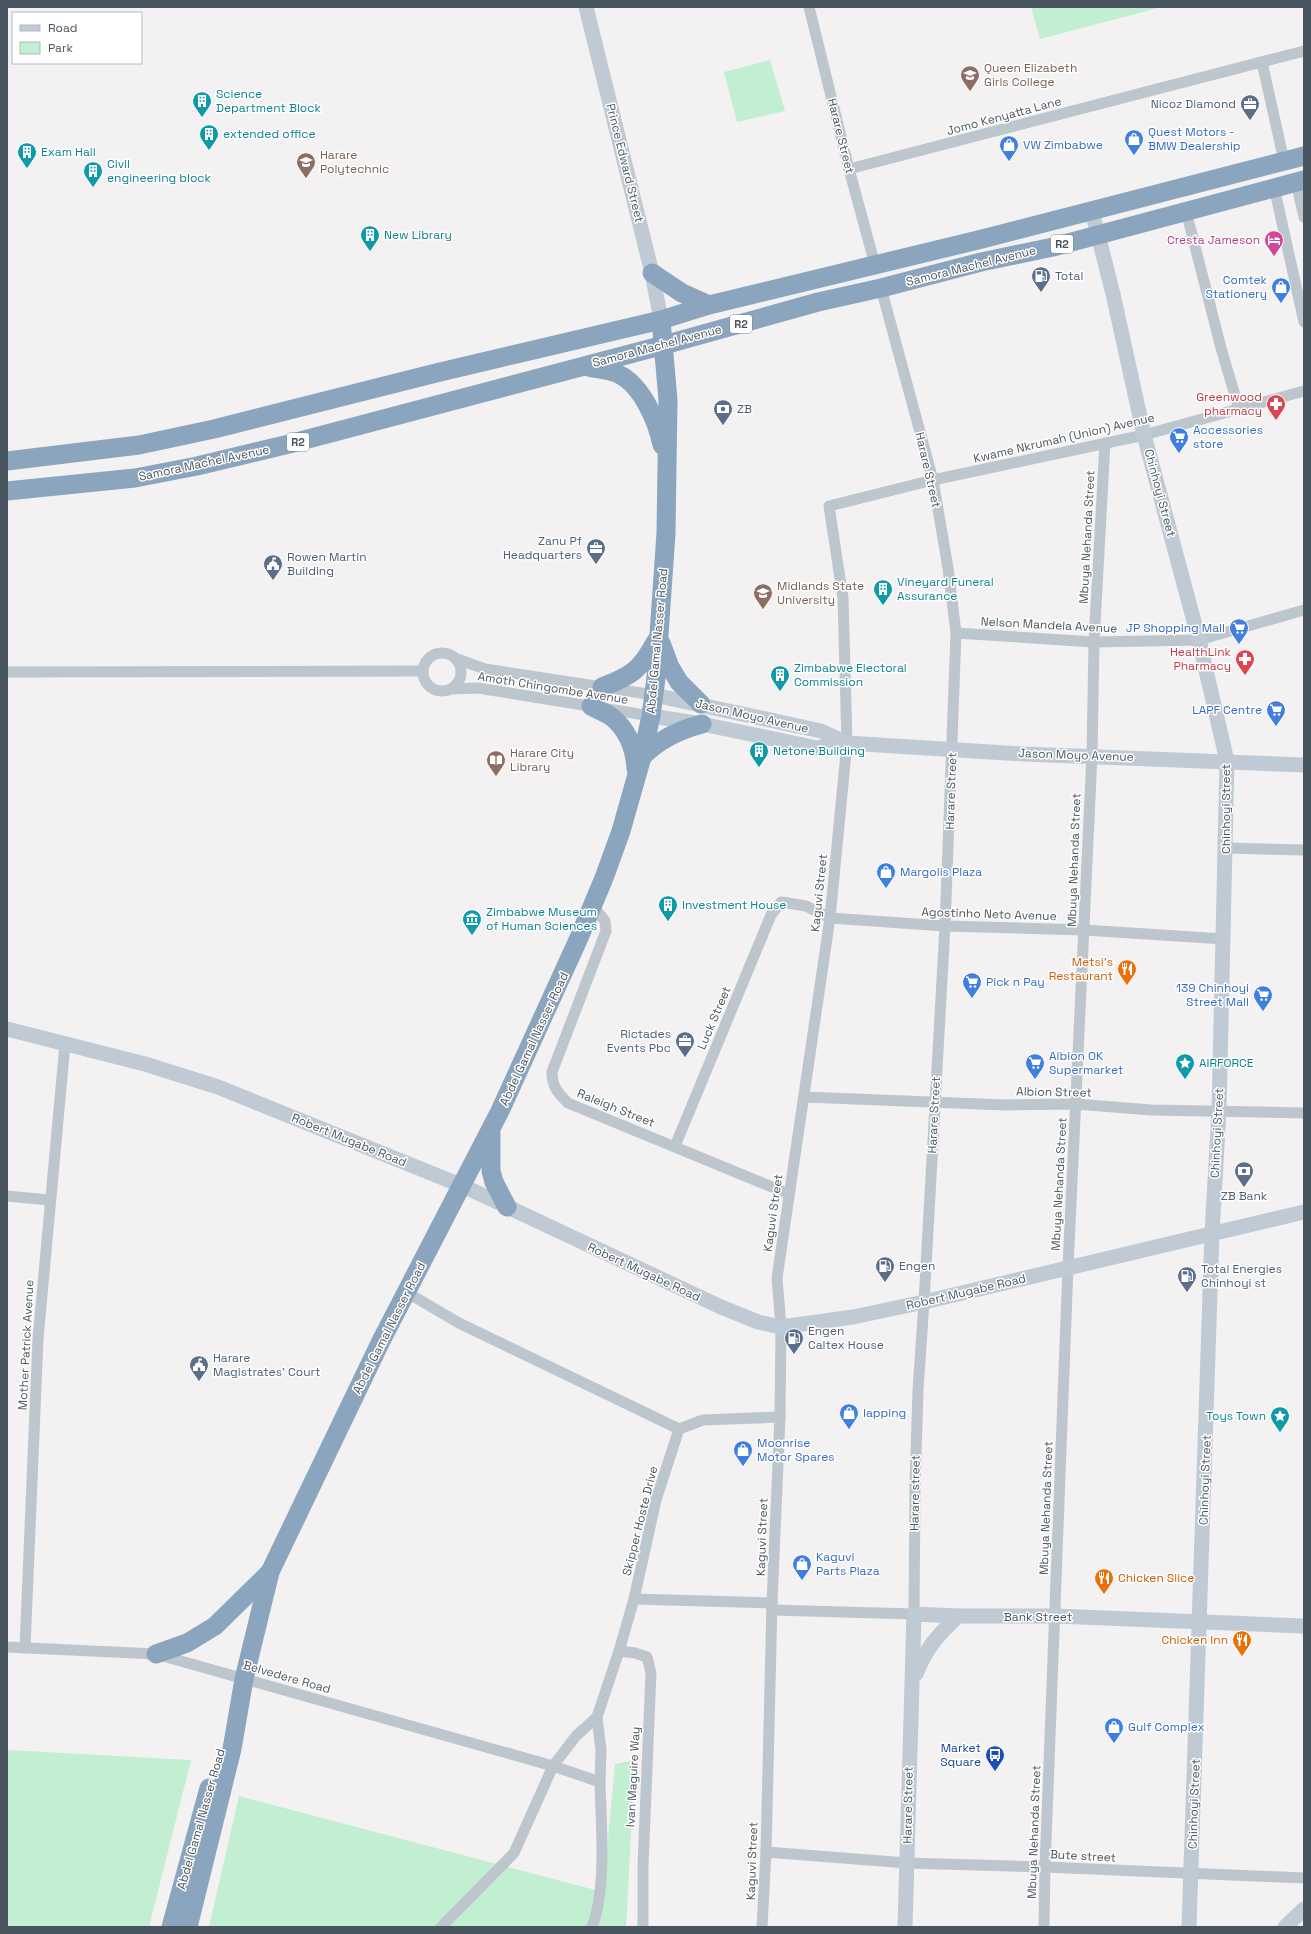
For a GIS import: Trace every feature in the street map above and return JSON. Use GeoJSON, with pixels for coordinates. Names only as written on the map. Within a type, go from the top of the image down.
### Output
{"type":"FeatureCollection","features":[{"type":"Feature","properties":{"kind":"highway","name":"Samora Machel Avenue"},"geometry":{"type":"LineString","coordinates":[[7,461],[139,445],[214,429],[436,373],[661,320],[709,305],[1092,211],[1304,156]]}},
{"type":"Feature","properties":{"kind":"highway","name":"Samora Machel Avenue"},"geometry":{"type":"LineString","coordinates":[[7,491],[79,485],[135,478],[197,466],[289,444],[664,346],[818,302],[881,288],[981,262],[1054,247],[1300,181]]}},
{"type":"Feature","properties":{"kind":"highway"},"geometry":{"type":"LineString","coordinates":[[652,273],[682,293],[709,305]]}},
{"type":"Feature","properties":{"kind":"highway","name":"Abdel Gamal Nasser Road"},"geometry":{"type":"LineString","coordinates":[[188,1927],[232,1749],[244,1679],[270,1572],[378,1347],[463,1186],[491,1129],[593,906],[621,831],[642,757],[651,716],[659,636],[666,533],[668,400],[661,320]]}},
{"type":"Feature","properties":{"kind":"highway"},"geometry":{"type":"LineString","coordinates":[[583,366],[614,372],[637,387],[659,429],[667,467]]}},
{"type":"Feature","properties":{"kind":"highway"},"geometry":{"type":"LineString","coordinates":[[602,687],[623,679],[645,662],[659,636]]}},
{"type":"Feature","properties":{"kind":"highway"},"geometry":{"type":"LineString","coordinates":[[659,636],[670,667],[678,682],[701,704]]}},
{"type":"Feature","properties":{"kind":"highway"},"geometry":{"type":"LineString","coordinates":[[591,706],[613,718],[628,737],[635,754],[637,776]]}},
{"type":"Feature","properties":{"kind":"highway"},"geometry":{"type":"LineString","coordinates":[[642,757],[653,745],[680,730],[702,724]]}},
{"type":"Feature","properties":{"kind":"highway"},"geometry":{"type":"LineString","coordinates":[[491,1129],[491,1171],[494,1182],[507,1207]]}},
{"type":"Feature","properties":{"kind":"highway"},"geometry":{"type":"LineString","coordinates":[[156,1654],[187,1643],[215,1626],[270,1572]]}},
{"type":"Feature","properties":{"kind":"highway","name":"Abdel Gamal Nasser Road"},"geometry":{"type":"LineString","coordinates":[[171,1927],[195,1836],[221,1747],[237,1714]]}},
{"type":"Feature","properties":{"kind":"street","name":"Prince Edward Street"},"geometry":{"type":"LineString","coordinates":[[586,7],[652,273],[661,320]]}},
{"type":"Feature","properties":{"kind":"street","name":"Harare Street"},"geometry":{"type":"LineString","coordinates":[[810,7],[849,169],[875,265]]}},
{"type":"Feature","properties":{"kind":"street","name":"Jomo Kenyatta Lane"},"geometry":{"type":"LineString","coordinates":[[849,169],[1304,51]]}},
{"type":"Feature","properties":{"kind":"street"},"geometry":{"type":"LineString","coordinates":[[1262,62],[1284,161]]}},
{"type":"Feature","properties":{"kind":"street"},"geometry":{"type":"LineString","coordinates":[[1300,181],[1304,217]]}},
{"type":"Feature","properties":{"kind":"street"},"geometry":{"type":"LineString","coordinates":[[1274,188],[1304,322]]}},
{"type":"Feature","properties":{"kind":"street","name":"Chinhoyi Street"},"geometry":{"type":"LineString","coordinates":[[1092,211],[1144,434],[1199,640],[1227,762],[1219,1111],[1212,1234],[1189,1927]]}},
{"type":"Feature","properties":{"kind":"street"},"geometry":{"type":"LineString","coordinates":[[1186,211],[1219,341],[1239,409]]}},
{"type":"Feature","properties":{"kind":"street","name":"Harare Street"},"geometry":{"type":"LineString","coordinates":[[881,288],[933,480],[948,568],[956,633],[945,926],[924,1302]]}},
{"type":"Feature","properties":{"kind":"street","name":"Kwame Nkrumah (Union) Avenue"},"geometry":{"type":"LineString","coordinates":[[829,506],[933,480],[1144,434],[1304,391]]}},
{"type":"Feature","properties":{"kind":"street","name":"Mbuya Nehanda Street"},"geometry":{"type":"LineString","coordinates":[[1044,1927],[1068,1267],[1092,755],[1094,642],[1105,443]]}},
{"type":"Feature","properties":{"kind":"street","name":"Kaguvi Street"},"geometry":{"type":"LineString","coordinates":[[762,1927],[766,1852],[772,1607],[780,1416],[781,1328],[777,1278],[805,1097],[830,918],[847,743],[843,598],[829,506]]}},
{"type":"Feature","properties":{"kind":"street","name":"Nelson Mandela Avenue"},"geometry":{"type":"LineString","coordinates":[[956,633],[1094,642],[1199,640],[1304,610]]}},
{"type":"Feature","properties":{"kind":"street"},"geometry":{"type":"LineString","coordinates":[[437,653],[454,655],[461,671],[457,684],[451,689],[444,691],[430,687],[425,682],[422,671],[426,660],[437,653]]}},
{"type":"Feature","properties":{"kind":"street","name":"Amoth Chingombe Avenue"},"geometry":{"type":"LineString","coordinates":[[457,659],[485,668],[654,695]]}},
{"type":"Feature","properties":{"kind":"street"},"geometry":{"type":"LineString","coordinates":[[7,672],[422,671]]}},
{"type":"Feature","properties":{"kind":"street","name":"Amoth Chingombe Avenue"},"geometry":{"type":"LineString","coordinates":[[451,689],[478,688],[651,716]]}},
{"type":"Feature","properties":{"kind":"street","name":"Jason Moyo Avenue"},"geometry":{"type":"LineString","coordinates":[[654,695],[821,731],[847,743]]}},
{"type":"Feature","properties":{"kind":"street","name":"Jason Moyo Avenue"},"geometry":{"type":"LineString","coordinates":[[651,716],[702,724],[816,748],[847,743],[952,750],[1304,765]]}},
{"type":"Feature","properties":{"kind":"street"},"geometry":{"type":"LineString","coordinates":[[1226,848],[1304,850]]}},
{"type":"Feature","properties":{"kind":"street","name":"Agostinho Neto Avenue"},"geometry":{"type":"LineString","coordinates":[[781,902],[806,906],[830,918],[945,926],[1084,930],[1224,939]]}},
{"type":"Feature","properties":{"kind":"street","name":"Luck Street"},"geometry":{"type":"LineString","coordinates":[[675,1146],[771,915],[781,902]]}},
{"type":"Feature","properties":{"kind":"street","name":"Raleigh Street"},"geometry":{"type":"LineString","coordinates":[[593,906],[605,921],[606,931],[552,1072],[552,1082],[556,1092],[568,1103],[789,1194]]}},
{"type":"Feature","properties":{"kind":"street","name":"Robert Mugabe Road"},"geometry":{"type":"LineString","coordinates":[[7,1029],[145,1064],[218,1087],[463,1186],[721,1307],[758,1322],[781,1328],[853,1317],[924,1302],[1304,1212]]}},
{"type":"Feature","properties":{"kind":"street","name":"Mother Patrick Avenue"},"geometry":{"type":"LineString","coordinates":[[25,1648],[38,1339],[49,1200],[65,1044]]}},
{"type":"Feature","properties":{"kind":"street","name":"Albion Street"},"geometry":{"type":"LineString","coordinates":[[805,1097],[934,1103],[1076,1104],[1151,1110],[1304,1112]]}},
{"type":"Feature","properties":{"kind":"street"},"geometry":{"type":"LineString","coordinates":[[7,1196],[49,1200]]}},
{"type":"Feature","properties":{"kind":"street"},"geometry":{"type":"LineString","coordinates":[[406,1292],[459,1323],[679,1429],[703,1420],[780,1416]]}},
{"type":"Feature","properties":{"kind":"street","name":"Harare street"},"geometry":{"type":"LineString","coordinates":[[912,1684],[914,1614],[914,1486],[918,1390],[924,1302]]}},
{"type":"Feature","properties":{"kind":"street","name":"Skipper Hoste Drive"},"geometry":{"type":"LineString","coordinates":[[441,1927],[514,1853],[553,1766],[576,1736],[596,1717],[619,1652],[634,1599],[656,1500],[679,1429]]}},
{"type":"Feature","properties":{"kind":"street","name":"Bank Street"},"geometry":{"type":"LineString","coordinates":[[634,1599],[958,1616],[1055,1616],[1304,1626]]}},
{"type":"Feature","properties":{"kind":"street"},"geometry":{"type":"LineString","coordinates":[[912,1684],[924,1655],[938,1634],[958,1616]]}},
{"type":"Feature","properties":{"kind":"street","name":"Belvedere Road"},"geometry":{"type":"LineString","coordinates":[[7,1647],[156,1654],[553,1766]]}},
{"type":"Feature","properties":{"kind":"street","name":"Ivan Maguire Way"},"geometry":{"type":"LineString","coordinates":[[619,1652],[636,1653],[647,1657],[651,1673],[642,1866],[642,1927]]}},
{"type":"Feature","properties":{"kind":"street","name":"Harare Street"},"geometry":{"type":"LineString","coordinates":[[905,1927],[912,1684]]}},
{"type":"Feature","properties":{"kind":"street","name":"Skipper Hoste Drive"},"geometry":{"type":"LineString","coordinates":[[592,1927],[600,1899],[602,1842],[600,1782],[601,1750],[596,1717]]}},
{"type":"Feature","properties":{"kind":"street"},"geometry":{"type":"LineString","coordinates":[[553,1766],[600,1782]]}},
{"type":"Feature","properties":{"kind":"street","name":"Bute street"},"geometry":{"type":"LineString","coordinates":[[766,1852],[907,1863],[1045,1867],[1304,1878]]}},
{"type":"Feature","properties":{"kind":"street"},"geometry":{"type":"LineString","coordinates":[[1285,1927],[1304,1908]]}},
{"type":"Feature","properties":{"kind":"green space"},"geometry":{"type":"Polygon","coordinates":[[[1031,7],[1162,7],[1040,39],[1031,7]]]}},
{"type":"Feature","properties":{"kind":"green space"},"geometry":{"type":"Polygon","coordinates":[[[770,60],[785,111],[737,122],[724,72],[770,60]]]}},
{"type":"Feature","properties":{"kind":"green space"},"geometry":{"type":"Polygon","coordinates":[[[7,1750],[191,1760],[149,1927],[7,1927],[7,1750]]]}},
{"type":"Feature","properties":{"kind":"green space"},"geometry":{"type":"Polygon","coordinates":[[[635,1760],[626,1927],[209,1927],[239,1796],[603,1892],[615,1764],[635,1760]]]}},
{"type":"Feature","properties":{"kind":"place","name":"Queen Elizabeth Girls College"},"geometry":{"type":"Point","coordinates":[970,92]}},
{"type":"Feature","properties":{"kind":"place","name":"Science Department Block"},"geometry":{"type":"Point","coordinates":[202,118]}},
{"type":"Feature","properties":{"kind":"place","name":"Nicoz Diamond"},"geometry":{"type":"Point","coordinates":[1250,121]}},
{"type":"Feature","properties":{"kind":"place","name":"extended office"},"geometry":{"type":"Point","coordinates":[209,151]}},
{"type":"Feature","properties":{"kind":"place","name":"Quest Motors - BMW Dealership"},"geometry":{"type":"Point","coordinates":[1134,156]}},
{"type":"Feature","properties":{"kind":"place","name":"VW Zimbabwe"},"geometry":{"type":"Point","coordinates":[1009,162]}},
{"type":"Feature","properties":{"kind":"place","name":"Exam Hall"},"geometry":{"type":"Point","coordinates":[27,169]}},
{"type":"Feature","properties":{"kind":"place","name":"Harare Polytechnic"},"geometry":{"type":"Point","coordinates":[306,179]}},
{"type":"Feature","properties":{"kind":"place","name":"Civil engineering block"},"geometry":{"type":"Point","coordinates":[93,188]}},
{"type":"Feature","properties":{"kind":"place","name":"New Library"},"geometry":{"type":"Point","coordinates":[370,252]}},
{"type":"Feature","properties":{"kind":"place","name":"Cresta Jameson"},"geometry":{"type":"Point","coordinates":[1274,257]}},
{"type":"Feature","properties":{"kind":"place","name":"Total"},"geometry":{"type":"Point","coordinates":[1041,293]}},
{"type":"Feature","properties":{"kind":"place","name":"Comtek Stationery"},"geometry":{"type":"Point","coordinates":[1281,304]}},
{"type":"Feature","properties":{"kind":"place","name":"Greenwood pharmacy"},"geometry":{"type":"Point","coordinates":[1276,421]}},
{"type":"Feature","properties":{"kind":"place","name":"ZB"},"geometry":{"type":"Point","coordinates":[723,426]}},
{"type":"Feature","properties":{"kind":"place","name":"Accessories store"},"geometry":{"type":"Point","coordinates":[1179,454]}},
{"type":"Feature","properties":{"kind":"place","name":"Zanu Pf Headquarters"},"geometry":{"type":"Point","coordinates":[596,565]}},
{"type":"Feature","properties":{"kind":"place","name":"Rowen Martin Building"},"geometry":{"type":"Point","coordinates":[273,581]}},
{"type":"Feature","properties":{"kind":"place","name":"Vineyard Funeral Assurance"},"geometry":{"type":"Point","coordinates":[883,606]}},
{"type":"Feature","properties":{"kind":"place","name":"Midlands State University"},"geometry":{"type":"Point","coordinates":[763,610]}},
{"type":"Feature","properties":{"kind":"place","name":"JP Shopping Mall"},"geometry":{"type":"Point","coordinates":[1239,645]}},
{"type":"Feature","properties":{"kind":"place","name":"HealthLink Pharmacy"},"geometry":{"type":"Point","coordinates":[1245,676]}},
{"type":"Feature","properties":{"kind":"place","name":"Zimbabwe Electoral Commission"},"geometry":{"type":"Point","coordinates":[780,692]}},
{"type":"Feature","properties":{"kind":"place","name":"LAPF Centre"},"geometry":{"type":"Point","coordinates":[1276,727]}},
{"type":"Feature","properties":{"kind":"place","name":"Netone Building"},"geometry":{"type":"Point","coordinates":[759,768]}},
{"type":"Feature","properties":{"kind":"place","name":"Harare City Library"},"geometry":{"type":"Point","coordinates":[496,777]}},
{"type":"Feature","properties":{"kind":"place","name":"Margolis Plaza"},"geometry":{"type":"Point","coordinates":[886,889]}},
{"type":"Feature","properties":{"kind":"place","name":"Investment House"},"geometry":{"type":"Point","coordinates":[668,922]}},
{"type":"Feature","properties":{"kind":"place","name":"Zimbabwe Museum of Human Sciences"},"geometry":{"type":"Point","coordinates":[472,936]}},
{"type":"Feature","properties":{"kind":"place","name":"Metsi’s Restaurant"},"geometry":{"type":"Point","coordinates":[1127,986]}},
{"type":"Feature","properties":{"kind":"place","name":"Pick n Pay"},"geometry":{"type":"Point","coordinates":[972,999]}},
{"type":"Feature","properties":{"kind":"place","name":"139 Chinhoyi Street Mall"},"geometry":{"type":"Point","coordinates":[1263,1012]}},
{"type":"Feature","properties":{"kind":"place","name":"Rictades Events Pbc"},"geometry":{"type":"Point","coordinates":[685,1058]}},
{"type":"Feature","properties":{"kind":"place","name":"Albion OK Supermarket"},"geometry":{"type":"Point","coordinates":[1035,1080]}},
{"type":"Feature","properties":{"kind":"place","name":"AIRFORCE"},"geometry":{"type":"Point","coordinates":[1185,1080]}},
{"type":"Feature","properties":{"kind":"place","name":"ZB Bank"},"geometry":{"type":"Point","coordinates":[1244,1188]}},
{"type":"Feature","properties":{"kind":"place","name":"Engen"},"geometry":{"type":"Point","coordinates":[885,1283]}},
{"type":"Feature","properties":{"kind":"place","name":"Total Energies Chinhoyi st"},"geometry":{"type":"Point","coordinates":[1187,1293]}},
{"type":"Feature","properties":{"kind":"place","name":"Engen Caltex House"},"geometry":{"type":"Point","coordinates":[794,1355]}},
{"type":"Feature","properties":{"kind":"place","name":"Harare Magistrates’ Court"},"geometry":{"type":"Point","coordinates":[199,1382]}},
{"type":"Feature","properties":{"kind":"place","name":"lapping"},"geometry":{"type":"Point","coordinates":[849,1430]}},
{"type":"Feature","properties":{"kind":"place","name":"Toys Town"},"geometry":{"type":"Point","coordinates":[1280,1433]}},
{"type":"Feature","properties":{"kind":"place","name":"Moonrise Motor Spares"},"geometry":{"type":"Point","coordinates":[743,1467]}},
{"type":"Feature","properties":{"kind":"place","name":"Kaguvi Parts Plaza"},"geometry":{"type":"Point","coordinates":[802,1581]}},
{"type":"Feature","properties":{"kind":"place","name":"Chicken Slice"},"geometry":{"type":"Point","coordinates":[1104,1595]}},
{"type":"Feature","properties":{"kind":"place","name":"Chicken Inn"},"geometry":{"type":"Point","coordinates":[1242,1657]}},
{"type":"Feature","properties":{"kind":"place","name":"Gulf Complex"},"geometry":{"type":"Point","coordinates":[1114,1744]}},
{"type":"Feature","properties":{"kind":"place","name":"Market Square"},"geometry":{"type":"Point","coordinates":[995,1772]}}]}
